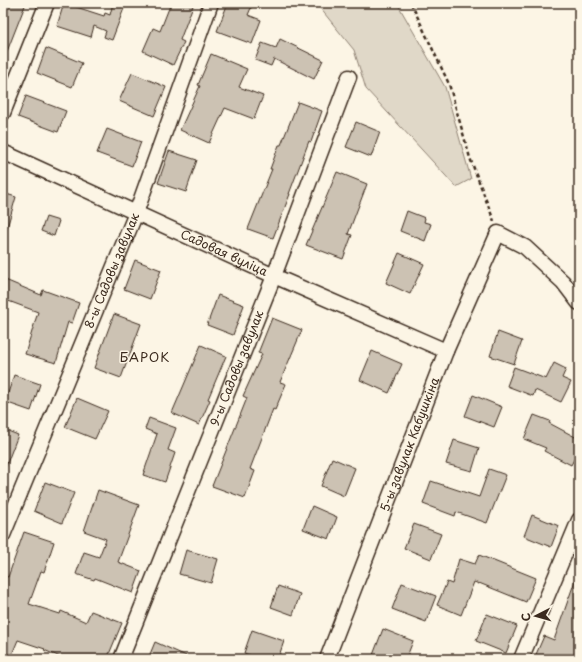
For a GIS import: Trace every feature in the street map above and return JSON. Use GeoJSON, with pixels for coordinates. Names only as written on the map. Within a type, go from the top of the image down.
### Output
{"type":"FeatureCollection","features":[{"type":"Feature","properties":{"kind":"street"},"geometry":{"type":"LineString","coordinates":[[3,113],[47,3]]}},
{"type":"Feature","properties":{"kind":"street","name":"8-ы Садовы завулак"},"geometry":{"type":"LineString","coordinates":[[3,535],[136,213],[211,3]]}},
{"type":"Feature","properties":{"kind":"street","name":"9-ы Садовы завулак"},"geometry":{"type":"LineString","coordinates":[[121,659],[274,276],[349,77]]}},
{"type":"Feature","properties":{"kind":"street","name":"Садовая вуліца"},"geometry":{"type":"LineString","coordinates":[[3,152],[274,276],[446,351]]}},
{"type":"Feature","properties":{"kind":"street"},"geometry":{"type":"LineString","coordinates":[[498,233],[525,247],[563,282],[579,303]]}},
{"type":"Feature","properties":{"kind":"street","name":"5-ы завулак Кабушкіна"},"geometry":{"type":"LineString","coordinates":[[327,659],[446,351],[498,233]]}},
{"type":"Feature","properties":{"kind":"street"},"geometry":{"type":"LineString","coordinates":[[521,659],[579,520]]}},
{"type":"Feature","properties":{"kind":"path"},"geometry":{"type":"LineString","coordinates":[[411,3],[448,84],[470,158],[498,233]]}},
{"type":"Feature","properties":{"kind":"shaded area"},"geometry":{"type":"Polygon","coordinates":[[[316,3],[397,3],[445,87],[471,179],[456,187],[366,89],[354,50],[316,3]]]}},
{"type":"Feature","properties":{"kind":"building"},"geometry":{"type":"Polygon","coordinates":[[[3,3],[26,3],[4,59],[3,59],[3,3]]]}},
{"type":"Feature","properties":{"kind":"building"},"geometry":{"type":"Polygon","coordinates":[[[64,3],[104,16],[105,13],[110,15],[113,3],[126,3],[112,40],[104,37],[106,31],[94,26],[91,37],[57,26],[64,3]]]}},
{"type":"Feature","properties":{"kind":"building"},"geometry":{"type":"Polygon","coordinates":[[[171,3],[194,3],[180,40],[184,42],[173,65],[143,51],[153,28],[160,31],[171,3]]]}},
{"type":"Feature","properties":{"kind":"building"},"geometry":{"type":"Polygon","coordinates":[[[228,3],[253,3],[248,15],[261,20],[252,44],[217,31],[228,3]]]}},
{"type":"Feature","properties":{"kind":"building"},"geometry":{"type":"Polygon","coordinates":[[[280,39],[323,60],[314,79],[274,59],[271,66],[255,60],[262,43],[276,48],[280,39]]]}},
{"type":"Feature","properties":{"kind":"building"},"geometry":{"type":"Polygon","coordinates":[[[46,48],[82,63],[72,87],[37,73],[46,48]]]}},
{"type":"Feature","properties":{"kind":"building"},"geometry":{"type":"Polygon","coordinates":[[[211,54],[247,69],[239,87],[263,96],[254,119],[225,108],[209,143],[180,130],[200,86],[198,85],[211,54]]]}},
{"type":"Feature","properties":{"kind":"building"},"geometry":{"type":"Polygon","coordinates":[[[132,73],[166,87],[154,116],[119,101],[132,73]]]}},
{"type":"Feature","properties":{"kind":"building"},"geometry":{"type":"Polygon","coordinates":[[[26,96],[66,111],[58,132],[18,117],[26,96]]]}},
{"type":"Feature","properties":{"kind":"building"},"geometry":{"type":"Polygon","coordinates":[[[298,102],[322,111],[311,142],[309,141],[273,238],[248,229],[272,169],[270,169],[279,145],[281,145],[298,102]]]}},
{"type":"Feature","properties":{"kind":"building"},"geometry":{"type":"Polygon","coordinates":[[[356,122],[380,132],[371,157],[346,147],[356,122]]]}},
{"type":"Feature","properties":{"kind":"building"},"geometry":{"type":"Polygon","coordinates":[[[107,129],[141,142],[132,166],[97,153],[107,129]]]}},
{"type":"Feature","properties":{"kind":"building"},"geometry":{"type":"Polygon","coordinates":[[[169,151],[197,160],[186,192],[158,183],[169,151]]]}},
{"type":"Feature","properties":{"kind":"building"},"geometry":{"type":"Polygon","coordinates":[[[337,172],[367,184],[348,234],[352,235],[343,259],[306,245],[337,172]]]}},
{"type":"Feature","properties":{"kind":"building"},"geometry":{"type":"Polygon","coordinates":[[[3,193],[16,197],[6,231],[3,230],[3,193]]]}},
{"type":"Feature","properties":{"kind":"building"},"geometry":{"type":"Polygon","coordinates":[[[407,211],[425,218],[424,222],[431,224],[425,241],[400,231],[407,211]]]}},
{"type":"Feature","properties":{"kind":"building"},"geometry":{"type":"Polygon","coordinates":[[[46,217],[59,221],[54,236],[41,231],[46,217]]]}},
{"type":"Feature","properties":{"kind":"building"},"geometry":{"type":"Polygon","coordinates":[[[399,253],[424,264],[410,294],[386,283],[399,253]]]}},
{"type":"Feature","properties":{"kind":"building"},"geometry":{"type":"Polygon","coordinates":[[[135,260],[161,270],[150,299],[124,289],[135,260]]]}},
{"type":"Feature","properties":{"kind":"building"},"geometry":{"type":"Polygon","coordinates":[[[3,279],[41,295],[43,290],[79,303],[72,323],[68,322],[56,363],[25,354],[38,312],[3,299],[3,279]]]}},
{"type":"Feature","properties":{"kind":"building"},"geometry":{"type":"Polygon","coordinates":[[[218,295],[244,305],[233,335],[207,325],[218,295]]]}},
{"type":"Feature","properties":{"kind":"building"},"geometry":{"type":"Polygon","coordinates":[[[114,314],[141,324],[121,378],[94,368],[114,314]]]}},
{"type":"Feature","properties":{"kind":"building"},"geometry":{"type":"Polygon","coordinates":[[[272,318],[302,330],[280,382],[286,384],[275,410],[273,409],[250,469],[255,471],[245,498],[212,486],[247,398],[243,396],[262,354],[258,353],[272,318]]]}},
{"type":"Feature","properties":{"kind":"building"},"geometry":{"type":"Polygon","coordinates":[[[498,332],[522,341],[514,364],[490,356],[498,332]]]}},
{"type":"Feature","properties":{"kind":"building"},"geometry":{"type":"Polygon","coordinates":[[[201,345],[226,356],[199,425],[172,413],[201,345]]]}},
{"type":"Feature","properties":{"kind":"building"},"geometry":{"type":"Polygon","coordinates":[[[372,351],[402,364],[389,393],[360,380],[372,351]]]}},
{"type":"Feature","properties":{"kind":"building"},"geometry":{"type":"Polygon","coordinates":[[[554,363],[566,369],[562,378],[571,382],[561,402],[535,390],[533,396],[507,386],[514,367],[546,379],[554,363]]]}},
{"type":"Feature","properties":{"kind":"building"},"geometry":{"type":"Polygon","coordinates":[[[14,375],[40,384],[31,411],[5,402],[14,375]]]}},
{"type":"Feature","properties":{"kind":"building"},"geometry":{"type":"Polygon","coordinates":[[[473,395],[502,407],[494,427],[465,416],[473,395]]]}},
{"type":"Feature","properties":{"kind":"building"},"geometry":{"type":"Polygon","coordinates":[[[77,398],[108,411],[95,439],[65,427],[77,398]]]}},
{"type":"Feature","properties":{"kind":"building"},"geometry":{"type":"Polygon","coordinates":[[[534,415],[550,421],[549,423],[579,439],[579,450],[571,465],[544,451],[546,448],[524,439],[534,415]]]}},
{"type":"Feature","properties":{"kind":"building"},"geometry":{"type":"Polygon","coordinates":[[[149,418],[176,428],[168,450],[175,453],[165,482],[143,475],[157,434],[145,429],[149,418]]]}},
{"type":"Feature","properties":{"kind":"building"},"geometry":{"type":"Polygon","coordinates":[[[3,429],[18,435],[4,471],[3,471],[3,429]]]}},
{"type":"Feature","properties":{"kind":"building"},"geometry":{"type":"Polygon","coordinates":[[[454,440],[479,448],[472,471],[446,464],[454,440]]]}},
{"type":"Feature","properties":{"kind":"building"},"geometry":{"type":"Polygon","coordinates":[[[332,458],[355,468],[344,496],[321,486],[332,458]]]}},
{"type":"Feature","properties":{"kind":"building"},"geometry":{"type":"Polygon","coordinates":[[[489,469],[506,475],[487,523],[456,512],[455,516],[423,504],[431,481],[479,497],[489,469]]]}},
{"type":"Feature","properties":{"kind":"building"},"geometry":{"type":"Polygon","coordinates":[[[45,482],[74,493],[62,523],[34,511],[45,482]]]}},
{"type":"Feature","properties":{"kind":"building"},"geometry":{"type":"Polygon","coordinates":[[[98,490],[139,505],[118,562],[141,571],[133,593],[95,578],[94,580],[76,574],[84,552],[99,557],[106,539],[84,531],[98,490]]]}},
{"type":"Feature","properties":{"kind":"building"},"geometry":{"type":"Polygon","coordinates":[[[312,506],[337,517],[329,539],[303,529],[312,506]]]}},
{"type":"Feature","properties":{"kind":"building"},"geometry":{"type":"Polygon","coordinates":[[[532,515],[559,526],[551,547],[524,536],[532,515]]]}},
{"type":"Feature","properties":{"kind":"building"},"geometry":{"type":"Polygon","coordinates":[[[414,524],[441,534],[431,559],[404,548],[414,524]]]}},
{"type":"Feature","properties":{"kind":"building"},"geometry":{"type":"Polygon","coordinates":[[[24,532],[54,542],[44,572],[41,571],[29,604],[60,614],[61,611],[86,622],[91,611],[122,623],[107,659],[65,659],[44,650],[45,649],[18,640],[10,659],[3,659],[3,575],[8,577],[24,532]]]}},
{"type":"Feature","properties":{"kind":"building"},"geometry":{"type":"Polygon","coordinates":[[[186,550],[218,559],[211,583],[179,574],[186,550]]]}},
{"type":"Feature","properties":{"kind":"building"},"geometry":{"type":"Polygon","coordinates":[[[479,555],[536,578],[526,602],[474,582],[461,615],[437,605],[447,582],[452,584],[459,559],[475,564],[479,555]]]}},
{"type":"Feature","properties":{"kind":"building"},"geometry":{"type":"Polygon","coordinates":[[[577,575],[579,575],[579,648],[574,659],[534,659],[544,636],[554,640],[577,575]]]}},
{"type":"Feature","properties":{"kind":"building"},"geometry":{"type":"Polygon","coordinates":[[[402,583],[436,596],[426,622],[392,609],[402,583]]]}},
{"type":"Feature","properties":{"kind":"building"},"geometry":{"type":"Polygon","coordinates":[[[278,586],[300,594],[293,615],[271,607],[278,586]]]}},
{"type":"Feature","properties":{"kind":"building"},"geometry":{"type":"Polygon","coordinates":[[[487,614],[517,626],[506,653],[476,641],[487,614]]]}},
{"type":"Feature","properties":{"kind":"building"},"geometry":{"type":"Polygon","coordinates":[[[383,629],[413,641],[406,659],[383,659],[373,655],[383,629]]]}},
{"type":"Feature","properties":{"kind":"building"},"geometry":{"type":"Polygon","coordinates":[[[252,630],[284,641],[278,659],[260,659],[244,653],[252,630]]]}},
{"type":"Feature","properties":{"kind":"building"},"geometry":{"type":"Polygon","coordinates":[[[155,642],[193,659],[148,659],[155,642]]]}},
{"type":"Feature","properties":{"kind":"district","name":"БАРОК"},"geometry":{"type":"Point","coordinates":[145,357]}}]}
